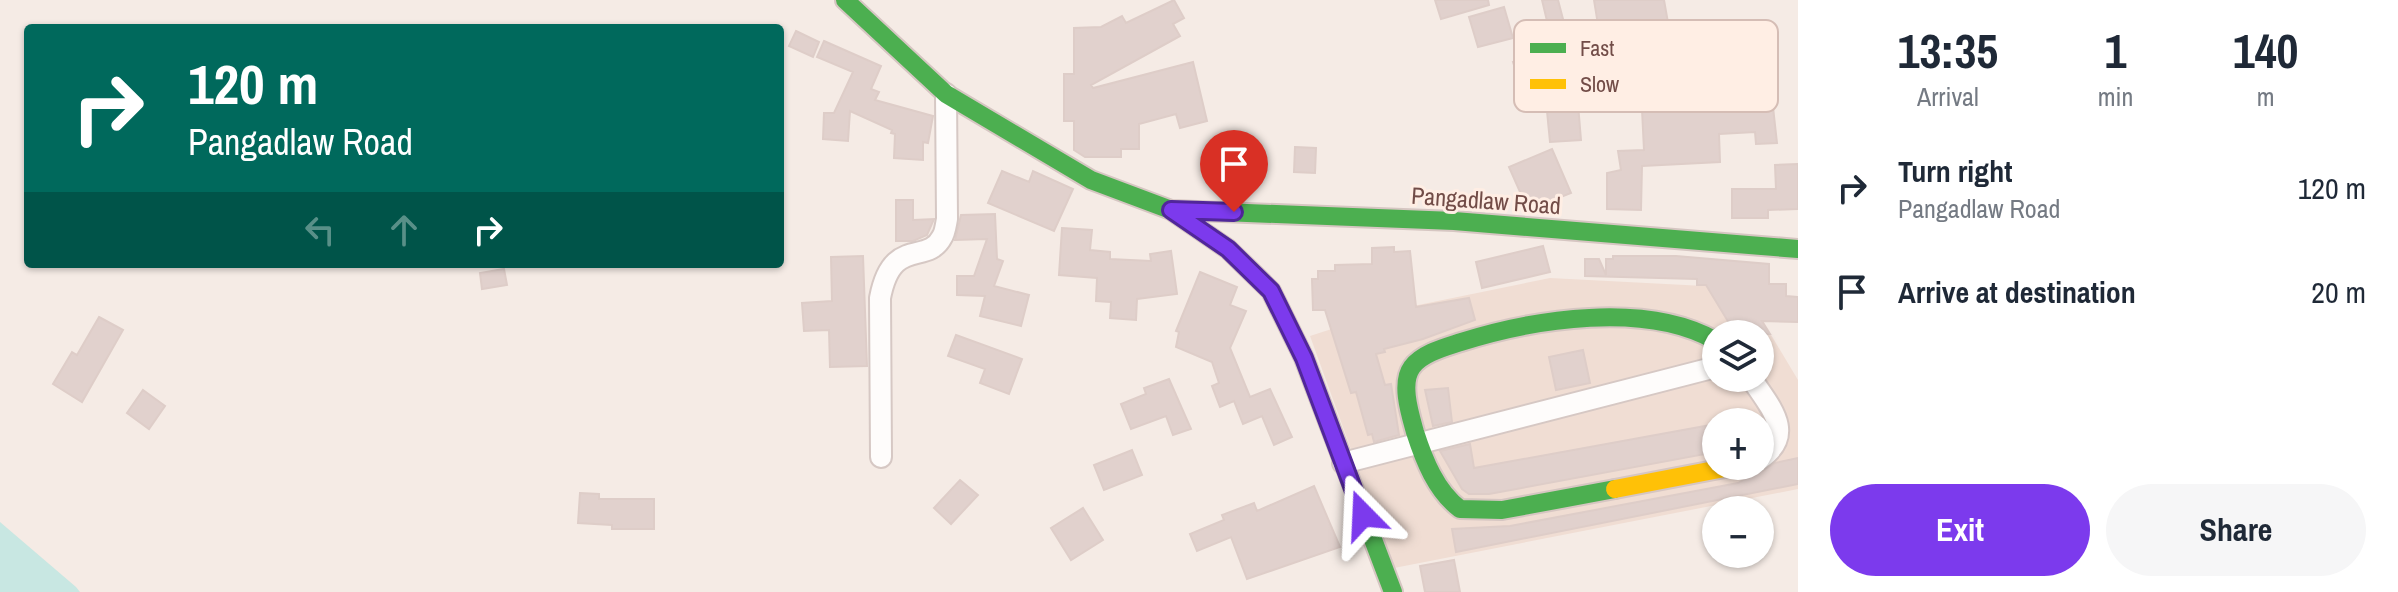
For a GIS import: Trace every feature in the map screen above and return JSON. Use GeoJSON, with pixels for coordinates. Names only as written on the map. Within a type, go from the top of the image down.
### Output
{"type":"FeatureCollection","features":[{"type":"Feature","properties":{"kind":"street"},"geometry":{"type":"LineString","coordinates":[[845,0],[946,94],[1091,180],[1171,210],[1228,249],[1271,291],[1304,358],[1393,592]]}},
{"type":"Feature","properties":{"kind":"street"},"geometry":{"type":"LineString","coordinates":[[881,457],[880,298],[884,276],[894,262],[933,247],[942,237],[947,219],[946,94]]}},
{"type":"Feature","properties":{"kind":"street","name":"Pangadlaw Road"},"geometry":{"type":"LineString","coordinates":[[1171,210],[1454,221],[1798,249]]}},
{"type":"Feature","properties":{"kind":"street"},"geometry":{"type":"LineString","coordinates":[[1702,333],[1672,324],[1607,320],[1550,321],[1465,341],[1429,355],[1411,367],[1406,386],[1408,406],[1419,443],[1443,496],[1459,509],[1481,512],[1702,472]]}},
{"type":"Feature","properties":{"kind":"street"},"geometry":{"type":"LineString","coordinates":[[1343,463],[1702,371]]}},
{"type":"Feature","properties":{"kind":"street"},"geometry":{"type":"LineString","coordinates":[[1774,413],[1779,431],[1774,449]]}},
{"type":"Feature","properties":{"kind":"shaded area"},"geometry":{"type":"Polygon","coordinates":[[[1550,278],[1743,288],[1762,320],[1702,320],[1702,392],[1774,392],[1774,340],[1798,380],[1798,489],[1762,496],[1702,496],[1702,508],[1394,568],[1310,336],[1384,312],[1550,278]]]}},
{"type":"Feature","properties":{"kind":"water"},"geometry":{"type":"Polygon","coordinates":[[[0,522],[76,587],[80,592],[0,592],[0,522]]]}},
{"type":"Feature","properties":{"kind":"building"},"geometry":{"type":"Polygon","coordinates":[[[1174,0],[1184,18],[1173,24],[1180,36],[1091,85],[1093,88],[1193,62],[1207,121],[1180,128],[1176,114],[1139,124],[1139,149],[1121,149],[1121,157],[1085,157],[1074,150],[1074,121],[1064,121],[1064,74],[1074,74],[1074,28],[1101,27],[1122,16],[1126,23],[1174,0]]]}},
{"type":"Feature","properties":{"kind":"building"},"geometry":{"type":"Polygon","coordinates":[[[1435,0],[1488,0],[1489,5],[1441,19],[1435,0]]]}},
{"type":"Feature","properties":{"kind":"building"},"geometry":{"type":"Polygon","coordinates":[[[1542,0],[1558,0],[1563,20],[1547,20],[1542,0]]]}},
{"type":"Feature","properties":{"kind":"building"},"geometry":{"type":"Polygon","coordinates":[[[1594,0],[1664,0],[1668,20],[1597,20],[1594,0]]]}},
{"type":"Feature","properties":{"kind":"building"},"geometry":{"type":"Polygon","coordinates":[[[1504,7],[1513,38],[1478,47],[1469,17],[1504,7]]]}},
{"type":"Feature","properties":{"kind":"building"},"geometry":{"type":"Polygon","coordinates":[[[796,31],[819,42],[813,57],[789,46],[796,31]]]}},
{"type":"Feature","properties":{"kind":"building"},"geometry":{"type":"Polygon","coordinates":[[[824,41],[881,66],[871,89],[879,92],[875,100],[933,116],[928,143],[923,142],[923,160],[894,158],[895,134],[891,133],[892,130],[850,111],[848,141],[823,139],[824,113],[834,113],[853,72],[817,57],[824,41]]]}},
{"type":"Feature","properties":{"kind":"building"},"geometry":{"type":"Polygon","coordinates":[[[1547,112],[1579,112],[1581,140],[1550,142],[1547,112]]]}},
{"type":"Feature","properties":{"kind":"building"},"geometry":{"type":"Polygon","coordinates":[[[1642,112],[1774,112],[1777,143],[1756,144],[1755,132],[1719,134],[1720,162],[1642,166],[1641,210],[1607,209],[1607,173],[1621,170],[1618,151],[1644,150],[1642,112]]]}},
{"type":"Feature","properties":{"kind":"building"},"geometry":{"type":"Polygon","coordinates":[[[1295,147],[1316,148],[1315,173],[1294,172],[1295,147]]]}},
{"type":"Feature","properties":{"kind":"building"},"geometry":{"type":"Polygon","coordinates":[[[1552,149],[1571,193],[1528,210],[1509,167],[1552,149]]]}},
{"type":"Feature","properties":{"kind":"building"},"geometry":{"type":"Polygon","coordinates":[[[1798,164],[1798,209],[1768,210],[1768,218],[1732,218],[1732,189],[1776,189],[1775,165],[1798,164]]]}},
{"type":"Feature","properties":{"kind":"building"},"geometry":{"type":"Polygon","coordinates":[[[1002,171],[1029,182],[1033,171],[1073,189],[1054,231],[988,203],[1002,171]]]}},
{"type":"Feature","properties":{"kind":"building"},"geometry":{"type":"Polygon","coordinates":[[[896,200],[913,200],[913,220],[934,219],[927,235],[913,241],[896,241],[896,200]]]}},
{"type":"Feature","properties":{"kind":"building"},"geometry":{"type":"Polygon","coordinates":[[[995,214],[997,259],[1003,261],[994,286],[1029,295],[1021,326],[980,316],[985,296],[957,295],[957,276],[974,276],[987,239],[955,240],[961,215],[995,214]]]}},
{"type":"Feature","properties":{"kind":"building"},"geometry":{"type":"Polygon","coordinates":[[[1062,228],[1092,230],[1090,250],[1110,252],[1110,259],[1151,261],[1150,254],[1171,251],[1177,294],[1137,299],[1136,320],[1110,318],[1111,302],[1096,301],[1097,278],[1059,275],[1062,228]]]}},
{"type":"Feature","properties":{"kind":"building"},"geometry":{"type":"Polygon","coordinates":[[[1543,246],[1550,272],[1482,288],[1476,262],[1543,246]]]}},
{"type":"Feature","properties":{"kind":"building"},"geometry":{"type":"Polygon","coordinates":[[[1394,247],[1394,252],[1410,251],[1416,307],[1469,298],[1475,320],[1376,354],[1385,385],[1391,384],[1399,435],[1374,442],[1372,434],[1368,435],[1356,392],[1351,393],[1325,310],[1313,310],[1312,279],[1318,279],[1318,271],[1335,271],[1335,265],[1372,264],[1372,248],[1394,247]]]}},
{"type":"Feature","properties":{"kind":"building"},"geometry":{"type":"Polygon","coordinates":[[[863,256],[867,366],[830,367],[829,330],[804,331],[802,303],[832,301],[831,257],[863,256]]]}},
{"type":"Feature","properties":{"kind":"building"},"geometry":{"type":"Polygon","coordinates":[[[1613,256],[1676,256],[1769,264],[1769,284],[1786,284],[1786,296],[1798,297],[1798,322],[1727,320],[1706,285],[1697,285],[1697,279],[1585,276],[1585,259],[1599,259],[1606,275],[1606,259],[1613,259],[1613,256]]]}},
{"type":"Feature","properties":{"kind":"building"},"geometry":{"type":"Polygon","coordinates":[[[504,269],[507,285],[482,289],[480,273],[504,269]]]}},
{"type":"Feature","properties":{"kind":"building"},"geometry":{"type":"Polygon","coordinates":[[[1200,272],[1237,287],[1230,305],[1246,311],[1230,348],[1250,397],[1270,389],[1292,437],[1274,445],[1262,416],[1243,424],[1234,401],[1220,407],[1212,386],[1219,383],[1212,362],[1176,347],[1179,332],[1176,331],[1200,272]]]}},
{"type":"Feature","properties":{"kind":"building"},"geometry":{"type":"Polygon","coordinates":[[[99,317],[123,330],[82,402],[53,384],[72,352],[77,355],[99,317]]]}},
{"type":"Feature","properties":{"kind":"building"},"geometry":{"type":"Polygon","coordinates":[[[956,335],[1022,359],[1009,394],[980,383],[985,369],[948,356],[956,335]]]}},
{"type":"Feature","properties":{"kind":"building"},"geometry":{"type":"Polygon","coordinates":[[[1583,350],[1590,383],[1556,390],[1549,357],[1583,350]]]}},
{"type":"Feature","properties":{"kind":"building"},"geometry":{"type":"Polygon","coordinates":[[[1169,379],[1191,429],[1173,435],[1166,416],[1131,429],[1121,404],[1146,394],[1144,388],[1169,379]]]}},
{"type":"Feature","properties":{"kind":"building"},"geometry":{"type":"Polygon","coordinates":[[[1448,388],[1452,422],[1433,426],[1425,390],[1448,388]]]}},
{"type":"Feature","properties":{"kind":"building"},"geometry":{"type":"Polygon","coordinates":[[[143,390],[165,406],[149,429],[127,413],[143,390]]]}},
{"type":"Feature","properties":{"kind":"building"},"geometry":{"type":"Polygon","coordinates":[[[1702,427],[1702,455],[1489,494],[1469,494],[1462,489],[1440,451],[1470,444],[1474,468],[1702,427]]]}},
{"type":"Feature","properties":{"kind":"building"},"geometry":{"type":"Polygon","coordinates":[[[1132,450],[1142,475],[1104,490],[1094,465],[1132,450]]]}},
{"type":"Feature","properties":{"kind":"building"},"geometry":{"type":"Polygon","coordinates":[[[1798,458],[1798,484],[1738,496],[1702,496],[1702,503],[1456,552],[1452,529],[1510,526],[1743,480],[1774,480],[1775,463],[1798,458]]]}},
{"type":"Feature","properties":{"kind":"building"},"geometry":{"type":"Polygon","coordinates":[[[960,480],[978,495],[951,524],[934,508],[960,480]]]}},
{"type":"Feature","properties":{"kind":"building"},"geometry":{"type":"Polygon","coordinates":[[[1314,486],[1340,547],[1247,579],[1231,537],[1197,551],[1190,534],[1224,520],[1222,515],[1254,503],[1257,511],[1314,486]]]}},
{"type":"Feature","properties":{"kind":"building"},"geometry":{"type":"Polygon","coordinates":[[[580,493],[599,494],[599,499],[654,499],[654,529],[612,529],[612,525],[578,523],[580,493]]]}},
{"type":"Feature","properties":{"kind":"building"},"geometry":{"type":"Polygon","coordinates":[[[1083,508],[1103,540],[1071,560],[1051,528],[1083,508]]]}},
{"type":"Feature","properties":{"kind":"building"},"geometry":{"type":"Polygon","coordinates":[[[1454,560],[1460,592],[1425,592],[1420,566],[1454,560]]]}},
{"type":"Feature","properties":{"kind":"traffic: fast"},"geometry":{"type":"LineString","coordinates":[[845,0],[946,94],[1091,180],[1171,210],[1228,249],[1271,291],[1304,358],[1393,592]]}},
{"type":"Feature","properties":{"kind":"traffic: fast"},"geometry":{"type":"LineString","coordinates":[[1172,210],[1454,221],[1798,249]]}},
{"type":"Feature","properties":{"kind":"traffic: fast"},"geometry":{"type":"LineString","coordinates":[[1615,489],[1502,510],[1460,509],[1444,493],[1427,464],[1407,399],[1408,374],[1422,358],[1435,351],[1490,334],[1555,321],[1590,318],[1657,321],[1702,335]]}},
{"type":"Feature","properties":{"kind":"traffic: slow"},"geometry":{"type":"LineString","coordinates":[[1615,489],[1702,472]]}},
{"type":"Feature","properties":{"kind":"route"},"geometry":{"type":"LineString","coordinates":[[1234,212],[1171,210],[1228,249],[1271,291],[1304,358],[1363,515]]}}]}
